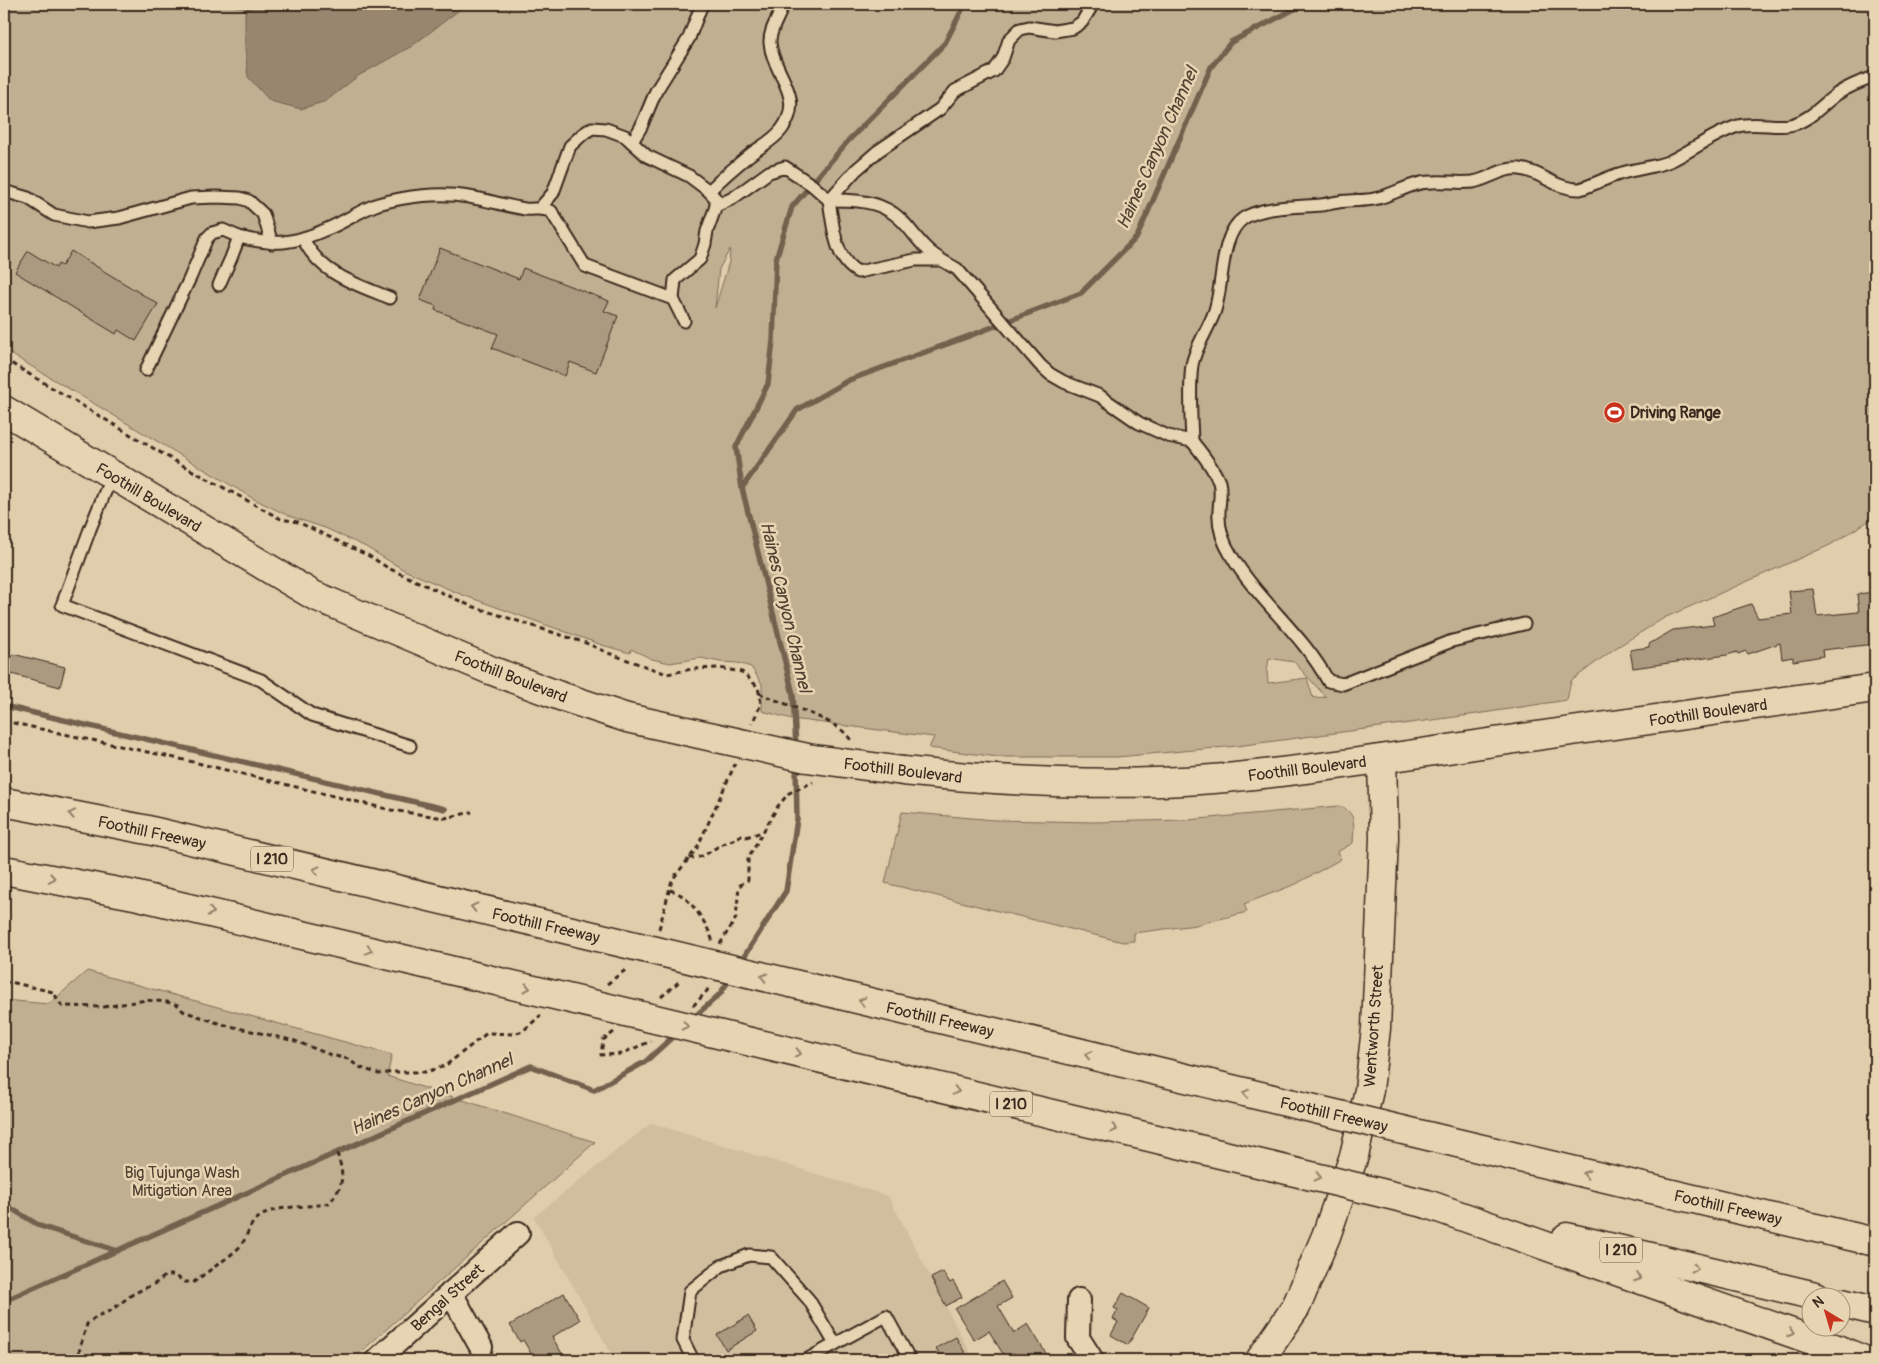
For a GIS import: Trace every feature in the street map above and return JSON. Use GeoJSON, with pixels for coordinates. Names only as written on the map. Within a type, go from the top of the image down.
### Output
{"type":"FeatureCollection","features":[{"type":"Feature","properties":{"kind":"main road","name":"Foothill Boulevard"},"geometry":{"type":"LineString","coordinates":[[4,410],[313,595],[490,670],[560,696],[627,718],[807,758],[982,779],[1057,782],[1210,779],[1334,766],[1875,688]]}},
{"type":"Feature","properties":{"kind":"main road","name":"Wentworth Street"},"geometry":{"type":"LineString","coordinates":[[1260,1360],[1296,1307],[1326,1236],[1354,1156],[1369,1090],[1376,1028],[1384,838],[1382,758]]}},
{"type":"Feature","properties":{"kind":"main road","name":"Foothill Freeway"},"geometry":{"type":"LineString","coordinates":[[4,802],[148,830],[1875,1242]]}},
{"type":"Feature","properties":{"kind":"main road","name":"I 210"},"geometry":{"type":"LineString","coordinates":[[4,870],[142,897],[1802,1293]]}},
{"type":"Feature","properties":{"kind":"main road"},"geometry":{"type":"LineString","coordinates":[[1633,1185],[1875,1225]]}},
{"type":"Feature","properties":{"kind":"main road"},"geometry":{"type":"LineString","coordinates":[[1427,1204],[1864,1360]]}},
{"type":"Feature","properties":{"kind":"main road"},"geometry":{"type":"LineString","coordinates":[[1852,1305],[1875,1311]]}},
{"type":"Feature","properties":{"kind":"street","name":"Bengal Street"},"geometry":{"type":"LineString","coordinates":[[377,1360],[518,1233]]}},
{"type":"Feature","properties":{"kind":"street"},"geometry":{"type":"LineString","coordinates":[[451,1293],[481,1347]]}},
{"type":"Feature","properties":{"kind":"street"},"geometry":{"type":"LineString","coordinates":[[1079,1300],[1078,1338],[1092,1360]]}},
{"type":"Feature","properties":{"kind":"lane"},"geometry":{"type":"LineString","coordinates":[[632,142],[656,91],[689,38],[702,4]]}},
{"type":"Feature","properties":{"kind":"lane"},"geometry":{"type":"LineString","coordinates":[[709,192],[730,170],[777,135],[786,122],[791,107],[790,93],[773,56],[770,43],[771,32],[783,4]]}},
{"type":"Feature","properties":{"kind":"lane"},"geometry":{"type":"LineString","coordinates":[[829,200],[856,170],[878,151],[940,109],[955,91],[994,71],[1003,58],[1009,40],[1020,29],[1029,27],[1056,31],[1073,28],[1082,22],[1093,4]]}},
{"type":"Feature","properties":{"kind":"lane"},"geometry":{"type":"LineString","coordinates":[[1524,624],[1452,641],[1343,684],[1328,681],[1308,649],[1269,607],[1230,555],[1220,533],[1219,513],[1221,494],[1218,482],[1211,466],[1192,440],[1192,365],[1215,311],[1231,231],[1244,218],[1255,213],[1279,208],[1372,200],[1416,184],[1437,181],[1472,182],[1502,170],[1521,169],[1555,184],[1580,189],[1617,174],[1652,168],[1669,161],[1709,138],[1740,126],[1755,123],[1795,124],[1815,113],[1838,93],[1875,77]]}},
{"type":"Feature","properties":{"kind":"lane"},"geometry":{"type":"LineString","coordinates":[[540,208],[554,193],[570,146],[592,128],[606,129],[624,136],[647,156],[689,176],[716,199],[716,206],[700,259],[675,280],[673,299],[684,321]]}},
{"type":"Feature","properties":{"kind":"lane"},"geometry":{"type":"LineString","coordinates":[[716,206],[733,198],[776,168],[785,167],[812,185],[829,200],[838,244],[844,261],[851,268],[858,272],[916,260],[940,260]]}},
{"type":"Feature","properties":{"kind":"lane"},"geometry":{"type":"LineString","coordinates":[[4,191],[28,198],[54,215],[88,222],[119,218],[192,198],[240,198],[248,201],[263,214],[272,243]]}},
{"type":"Feature","properties":{"kind":"lane"},"geometry":{"type":"LineString","coordinates":[[146,370],[207,238],[212,233],[223,230],[255,241],[286,243],[328,229],[364,210],[380,204],[422,196],[467,196],[527,209],[540,208],[551,211],[585,266],[673,299]]}},
{"type":"Feature","properties":{"kind":"lane"},"geometry":{"type":"LineString","coordinates":[[829,200],[853,200],[887,209],[906,224],[925,248],[940,260],[957,269],[1040,365],[1050,374],[1064,382],[1100,396],[1139,423],[1168,436],[1192,440]]}},
{"type":"Feature","properties":{"kind":"lane"},"geometry":{"type":"LineString","coordinates":[[219,285],[232,258],[239,237]]}},
{"type":"Feature","properties":{"kind":"lane"},"geometry":{"type":"LineString","coordinates":[[303,238],[308,250],[322,265],[336,275],[390,298]]}},
{"type":"Feature","properties":{"kind":"lane"},"geometry":{"type":"LineString","coordinates":[[112,475],[62,605],[261,680],[312,715],[410,746]]}},
{"type":"Feature","properties":{"kind":"lane"},"geometry":{"type":"LineString","coordinates":[[693,1360],[683,1340],[690,1290],[721,1266],[749,1255],[771,1257],[809,1300],[835,1344]]}},
{"type":"Feature","properties":{"kind":"lane"},"geometry":{"type":"LineString","coordinates":[[806,1360],[886,1316],[910,1360]]}},
{"type":"Feature","properties":{"kind":"path"},"geometry":{"type":"LineString","coordinates":[[4,359],[173,460],[281,519],[298,522],[388,568],[471,606],[586,643],[667,674],[692,669],[719,668],[742,672],[758,687],[761,704],[749,731]]}},
{"type":"Feature","properties":{"kind":"path"},"geometry":{"type":"LineString","coordinates":[[759,693],[778,702],[804,710],[841,728],[851,739],[852,746]]}},
{"type":"Feature","properties":{"kind":"path"},"geometry":{"type":"LineString","coordinates":[[4,720],[188,761],[391,810],[445,818],[472,812]]}},
{"type":"Feature","properties":{"kind":"path"},"geometry":{"type":"LineString","coordinates":[[656,936],[662,922],[672,880],[697,848],[738,757]]}},
{"type":"Feature","properties":{"kind":"path"},"geometry":{"type":"LineString","coordinates":[[718,947],[736,918],[739,886],[748,880],[748,858],[778,806],[789,793],[821,779]]}},
{"type":"Feature","properties":{"kind":"path"},"geometry":{"type":"LineString","coordinates":[[689,858],[698,858],[709,854],[718,846],[735,840],[740,835],[746,836],[763,832]]}},
{"type":"Feature","properties":{"kind":"path"},"geometry":{"type":"LineString","coordinates":[[670,890],[681,895],[707,926],[714,947]]}},
{"type":"Feature","properties":{"kind":"path"},"geometry":{"type":"LineString","coordinates":[[604,987],[631,966]]}},
{"type":"Feature","properties":{"kind":"path"},"geometry":{"type":"LineString","coordinates":[[659,998],[687,976]]}},
{"type":"Feature","properties":{"kind":"path"},"geometry":{"type":"LineString","coordinates":[[688,1010],[707,991],[712,978]]}},
{"type":"Feature","properties":{"kind":"path"},"geometry":{"type":"LineString","coordinates":[[4,983],[10,982],[53,992],[62,1006],[104,1007],[146,1000],[167,1002],[178,1005],[183,1012],[221,1024],[295,1041],[331,1055],[348,1059],[359,1067],[379,1074],[426,1072],[445,1066],[487,1033],[514,1034],[524,1031],[538,1016],[546,1013]]}},
{"type":"Feature","properties":{"kind":"path"},"geometry":{"type":"LineString","coordinates":[[619,1028],[603,1040],[601,1055],[621,1054],[654,1040]]}},
{"type":"Feature","properties":{"kind":"path"},"geometry":{"type":"LineString","coordinates":[[73,1360],[78,1355],[87,1324],[97,1316],[110,1311],[132,1294],[158,1282],[166,1275],[174,1274],[185,1282],[194,1282],[242,1244],[257,1218],[275,1210],[296,1206],[318,1206],[329,1203],[342,1182],[342,1171],[337,1153]]}},
{"type":"Feature","properties":{"kind":"shaded area"},"geometry":{"type":"Polygon","coordinates":[[[250,4],[467,4],[412,46],[358,76],[326,101],[301,109],[270,101],[248,77],[245,48],[245,12],[250,4]]]}},
{"type":"Feature","properties":{"kind":"shaded area"},"geometry":{"type":"Polygon","coordinates":[[[651,1123],[888,1196],[974,1360],[615,1360],[534,1217],[651,1123]]]}},
{"type":"Feature","properties":{"kind":"green space"},"geometry":{"type":"Polygon","coordinates":[[[4,4],[1875,4],[1875,517],[1830,545],[1664,618],[1614,649],[1571,681],[1567,700],[1237,746],[1117,757],[998,757],[929,748],[934,737],[792,719],[762,711],[762,684],[751,667],[738,663],[701,658],[670,663],[652,659],[631,649],[630,653],[602,645],[460,594],[404,570],[366,547],[325,528],[289,516],[254,499],[4,350],[4,4]],[[730,249],[719,269],[715,308],[729,262],[730,249]],[[1269,658],[1268,683],[1307,678],[1313,698],[1326,697],[1294,662],[1269,658]]]}},
{"type":"Feature","properties":{"kind":"green space"},"geometry":{"type":"Polygon","coordinates":[[[1339,806],[1345,808],[1352,816],[1354,826],[1353,843],[1337,852],[1341,859],[1296,884],[1244,904],[1247,912],[1196,925],[1134,933],[1134,941],[1123,942],[885,883],[902,812],[995,820],[1093,822],[1188,820],[1339,806]]]}},
{"type":"Feature","properties":{"kind":"green space","name":"Big Tujunga Wash Mitigation Area"},"geometry":{"type":"Polygon","coordinates":[[[87,971],[392,1055],[387,1076],[595,1142],[352,1360],[4,1360],[4,1000],[49,1004],[87,971]]]}},
{"type":"Feature","properties":{"kind":"building"},"geometry":{"type":"Polygon","coordinates":[[[440,248],[519,279],[523,268],[609,301],[604,311],[618,316],[596,372],[570,362],[565,376],[492,348],[498,334],[435,310],[436,306],[420,300],[440,248]]]}},
{"type":"Feature","properties":{"kind":"building"},"geometry":{"type":"Polygon","coordinates":[[[28,251],[56,268],[58,264],[62,266],[71,251],[158,304],[136,341],[118,330],[116,334],[15,272],[28,251]]]}},
{"type":"Feature","properties":{"kind":"building"},"geometry":{"type":"Polygon","coordinates":[[[1813,589],[1817,616],[1859,612],[1857,594],[1875,592],[1875,644],[1822,650],[1823,656],[1793,661],[1793,657],[1782,659],[1780,643],[1748,654],[1746,651],[1738,654],[1737,652],[1633,668],[1630,650],[1649,647],[1649,644],[1673,630],[1714,625],[1712,617],[1751,604],[1758,618],[1792,614],[1789,591],[1813,589]]]}},
{"type":"Feature","properties":{"kind":"building"},"geometry":{"type":"Polygon","coordinates":[[[13,654],[65,667],[60,687],[4,672],[4,655],[12,657],[13,654]]]}},
{"type":"Feature","properties":{"kind":"building"},"geometry":{"type":"Polygon","coordinates":[[[943,1272],[950,1283],[953,1281],[962,1297],[946,1306],[931,1278],[943,1272]]]}},
{"type":"Feature","properties":{"kind":"building"},"geometry":{"type":"Polygon","coordinates":[[[1002,1281],[1012,1298],[998,1306],[1014,1333],[1028,1324],[1050,1360],[1019,1360],[1014,1353],[1006,1359],[989,1331],[974,1340],[955,1309],[1002,1281]]]}},
{"type":"Feature","properties":{"kind":"building"},"geometry":{"type":"Polygon","coordinates":[[[564,1293],[580,1320],[552,1337],[566,1360],[535,1360],[523,1340],[520,1342],[510,1325],[564,1293]]]}},
{"type":"Feature","properties":{"kind":"building"},"geometry":{"type":"Polygon","coordinates":[[[1123,1293],[1149,1308],[1128,1345],[1111,1335],[1118,1322],[1113,1319],[1118,1310],[1114,1308],[1123,1293]]]}},
{"type":"Feature","properties":{"kind":"building"},"geometry":{"type":"Polygon","coordinates":[[[748,1316],[757,1331],[726,1350],[717,1335],[748,1316]]]}},
{"type":"Feature","properties":{"kind":"building"},"geometry":{"type":"Polygon","coordinates":[[[956,1337],[969,1360],[943,1360],[936,1348],[956,1337]]]}},
{"type":"Feature","properties":{"kind":"waterway"},"geometry":{"type":"LineString","coordinates":[[236,4],[249,6]]}},
{"type":"Feature","properties":{"kind":"waterway","name":"Haines Canyon Channel"},"geometry":{"type":"LineString","coordinates":[[796,747],[793,694],[742,488],[736,447],[768,384],[773,341],[776,259],[792,207],[848,141],[945,43],[965,4]]}},
{"type":"Feature","properties":{"kind":"waterway","name":"Haines Canyon Channel"},"geometry":{"type":"LineString","coordinates":[[742,488],[797,410],[849,380],[1081,293],[1137,237],[1211,67],[1231,42],[1304,4]]}},
{"type":"Feature","properties":{"kind":"waterway"},"geometry":{"type":"LineString","coordinates":[[4,706],[445,809]]}},
{"type":"Feature","properties":{"kind":"waterway","name":"Haines Canyon Channel"},"geometry":{"type":"LineString","coordinates":[[740,963],[786,891],[797,819],[796,764]]}},
{"type":"Feature","properties":{"kind":"waterway","name":"Haines Canyon Channel"},"geometry":{"type":"LineString","coordinates":[[692,1019],[720,994],[731,977]]}},
{"type":"Feature","properties":{"kind":"waterway","name":"Haines Canyon Channel"},"geometry":{"type":"LineString","coordinates":[[4,1301],[531,1066],[594,1090],[645,1062],[678,1032]]}},
{"type":"Feature","properties":{"kind":"waterway","name":"Haines Canyon Channel"},"geometry":{"type":"LineString","coordinates":[[4,1204],[40,1226],[118,1251]]}},
{"type":"Feature","properties":{"kind":"place","name":"Driving Range"},"geometry":{"type":"Point","coordinates":[1614,412]}}]}
